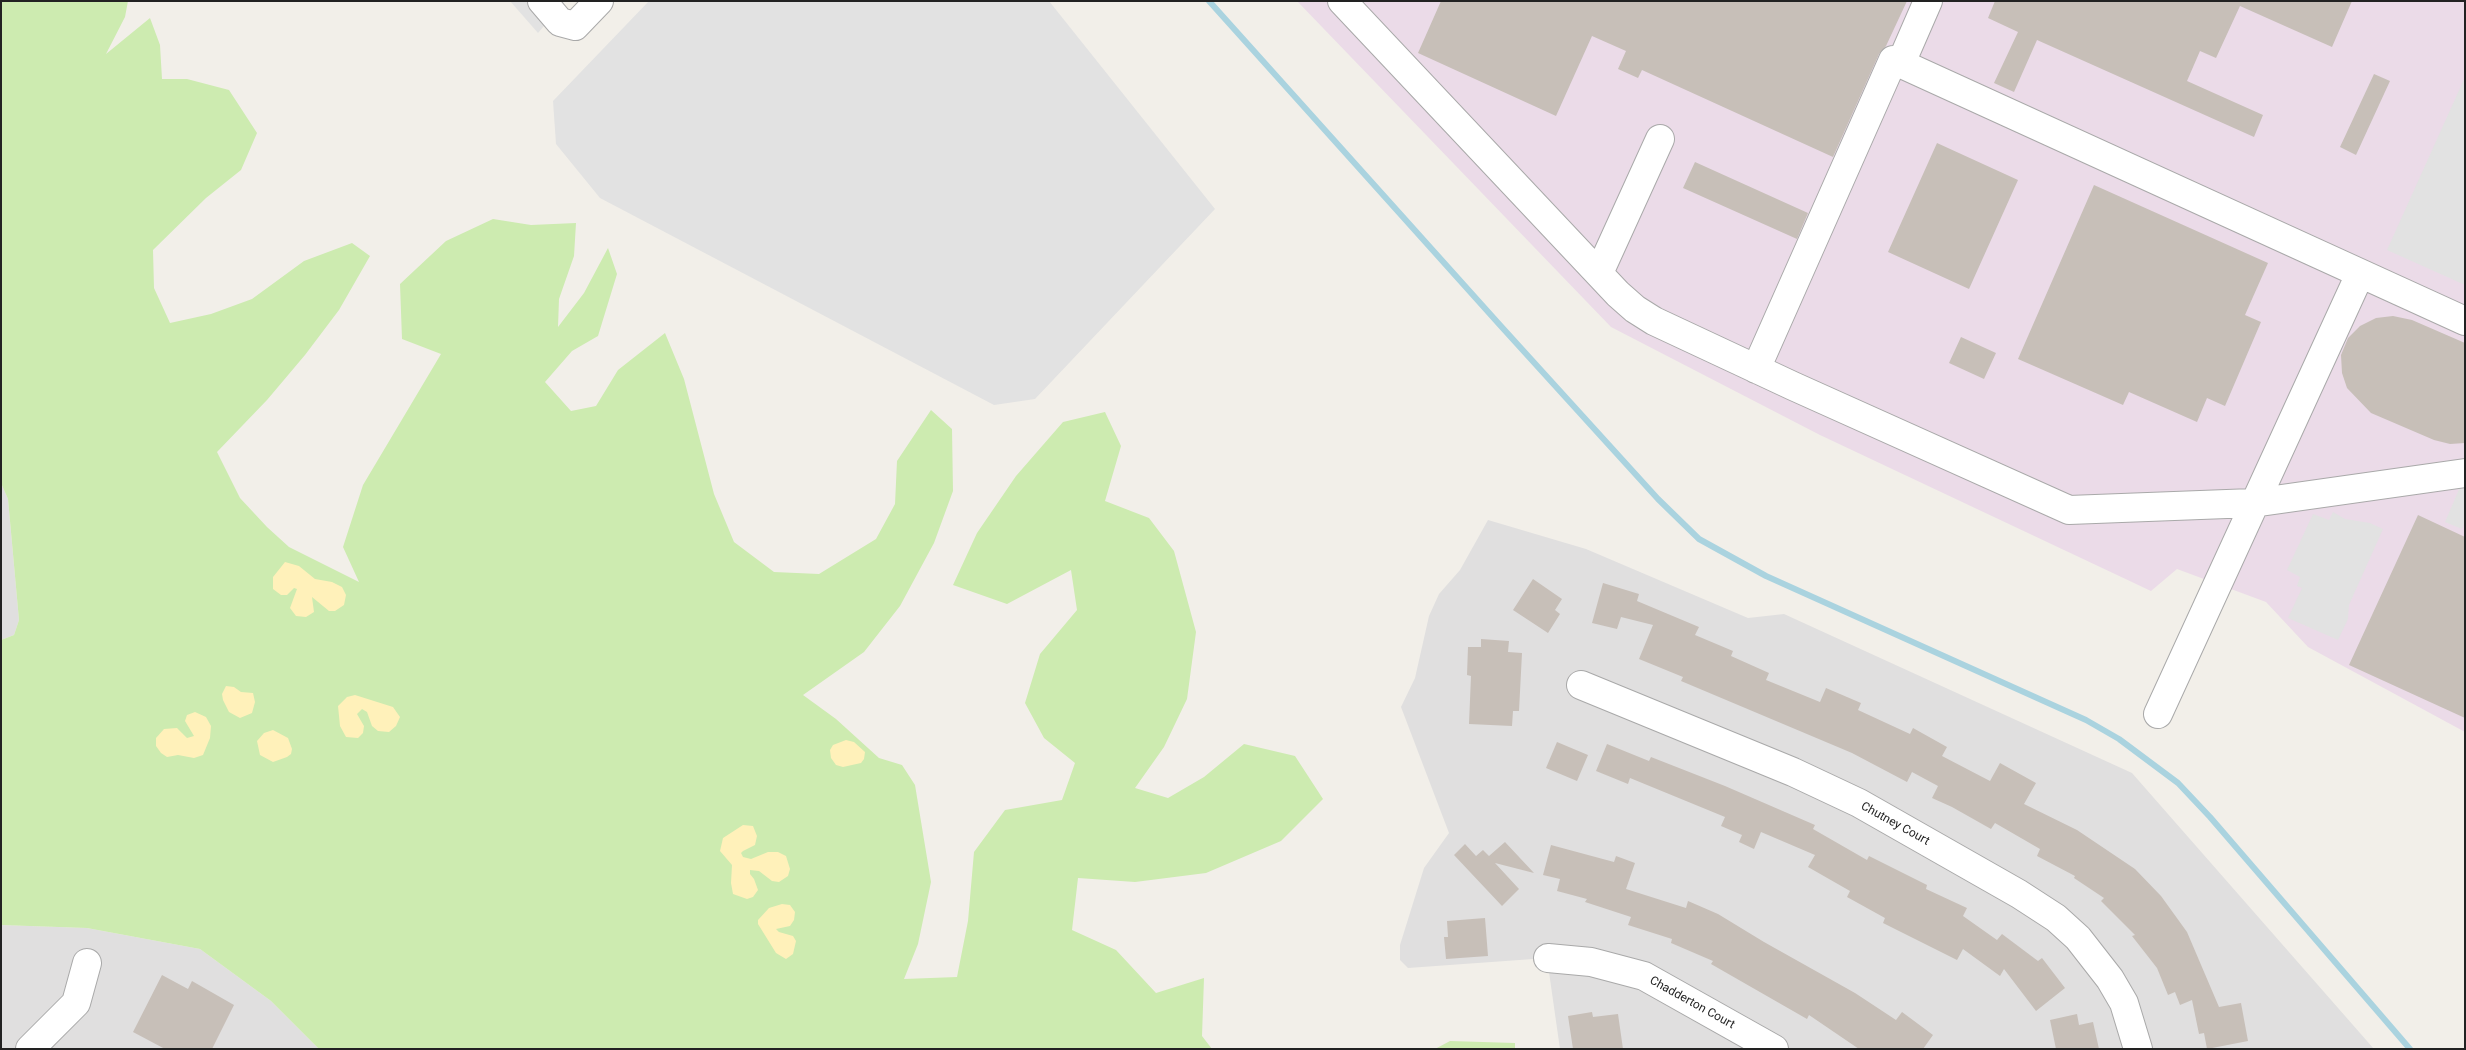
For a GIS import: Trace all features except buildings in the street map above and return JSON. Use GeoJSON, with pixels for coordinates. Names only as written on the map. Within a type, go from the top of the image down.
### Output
{"type":"FeatureCollection","features":[{"type":"Feature","properties":{"kind":"street"},"geometry":{"type":"LineString","coordinates":[[542,1],[560,22],[575,26],[599,1]]}},
{"type":"Feature","properties":{"kind":"street"},"geometry":{"type":"LineString","coordinates":[[1342,1],[1635,309],[1654,321],[1756,369],[2069,510],[2252,503],[2465,473]]}},
{"type":"Feature","properties":{"kind":"street"},"geometry":{"type":"LineString","coordinates":[[1901,63],[1928,1]]}},
{"type":"Feature","properties":{"kind":"street"},"geometry":{"type":"LineString","coordinates":[[1756,369],[1894,60],[2465,322]]}},
{"type":"Feature","properties":{"kind":"street"},"geometry":{"type":"LineString","coordinates":[[1599,273],[1660,138]]}},
{"type":"Feature","properties":{"kind":"street"},"geometry":{"type":"LineString","coordinates":[[2158,714],[2252,503],[2360,274]]}},
{"type":"Feature","properties":{"kind":"street","name":"Chutney Court"},"geometry":{"type":"LineString","coordinates":[[1581,685],[1793,772],[1859,803],[2019,894],[2056,918],[2078,938],[2110,979],[2124,1003],[2138,1049]]}},
{"type":"Feature","properties":{"kind":"street","name":"Chadderton Court"},"geometry":{"type":"LineString","coordinates":[[1548,958],[1591,962],[1644,976],[1774,1049]]}},
{"type":"Feature","properties":{"kind":"street"},"geometry":{"type":"LineString","coordinates":[[30,1049],[76,1003],[87,963]]}},
{"type":"Feature","properties":{"kind":"shaded area"},"geometry":{"type":"Polygon","coordinates":[[[510,1],[565,1],[538,33],[510,1]]]}},
{"type":"Feature","properties":{"kind":"shaded area"},"geometry":{"type":"Polygon","coordinates":[[[649,1],[1049,1],[1215,209],[1035,399],[994,405],[600,198],[556,144],[553,101],[649,1]]]}},
{"type":"Feature","properties":{"kind":"shaded area"},"geometry":{"type":"Polygon","coordinates":[[[1297,1],[2465,1],[2465,732],[2308,647],[2266,602],[2177,569],[2151,591],[1820,435],[1611,327],[1297,1]]]}},
{"type":"Feature","properties":{"kind":"shaded area"},"geometry":{"type":"Polygon","coordinates":[[[2465,77],[2465,285],[2387,250],[2465,77]]]}},
{"type":"Feature","properties":{"kind":"shaded area"},"geometry":{"type":"Polygon","coordinates":[[[1,483],[8,499],[19,620],[14,635],[1,640],[1,483]]]}},
{"type":"Feature","properties":{"kind":"shaded area"},"geometry":{"type":"Polygon","coordinates":[[[2460,487],[2465,489],[2465,523],[2462,529],[2445,522],[2460,487]]]}},
{"type":"Feature","properties":{"kind":"shaded area"},"geometry":{"type":"Polygon","coordinates":[[[2333,512],[2345,519],[2370,523],[2383,529],[2349,605],[2348,619],[2338,640],[2288,618],[2302,588],[2297,586],[2300,577],[2287,570],[2313,514],[2329,520],[2333,512]]]}},
{"type":"Feature","properties":{"kind":"shaded area"},"geometry":{"type":"Polygon","coordinates":[[[1488,520],[1586,549],[1748,618],[1784,614],[2132,773],[2374,1049],[1560,1049],[1547,958],[1408,968],[1400,960],[1400,945],[1424,868],[1449,833],[1401,707],[1415,678],[1429,616],[1439,594],[1460,570],[1488,520]]]}},
{"type":"Feature","properties":{"kind":"shaded area"},"geometry":{"type":"Polygon","coordinates":[[[1,925],[87,928],[200,949],[271,1001],[319,1049],[1,1049],[1,925]]]}},
{"type":"Feature","properties":{"kind":"green space"},"geometry":{"type":"Polygon","coordinates":[[[1,1],[128,1],[125,17],[106,54],[150,18],[160,45],[162,79],[187,79],[229,90],[257,133],[241,170],[206,198],[153,250],[154,288],[170,323],[211,314],[252,299],[304,261],[352,243],[370,256],[339,310],[305,355],[267,400],[217,452],[240,498],[267,527],[289,547],[359,582],[343,547],[363,485],[441,354],[402,339],[400,284],[446,241],[493,219],[531,225],[576,223],[574,256],[559,299],[558,327],[584,293],[608,248],[617,274],[598,336],[572,351],[545,382],[571,411],[596,406],[618,370],[665,333],[684,379],[714,494],[734,542],[774,572],[819,574],[876,539],[895,504],[897,461],[931,410],[952,429],[953,491],[934,543],[900,606],[864,652],[803,695],[836,719],[879,758],[902,765],[915,785],[931,882],[918,944],[904,979],[957,977],[968,921],[974,852],[1005,810],[1062,800],[1075,763],[1044,738],[1025,703],[1040,654],[1077,610],[1071,570],[1007,604],[953,585],[977,533],[1016,476],[1063,422],[1105,412],[1121,446],[1105,501],[1149,518],[1174,551],[1196,632],[1187,699],[1164,747],[1135,788],[1168,798],[1204,777],[1244,744],[1295,756],[1323,799],[1281,841],[1206,873],[1135,882],[1078,878],[1072,930],[1116,950],[1156,993],[1204,978],[1202,1036],[1212,1049],[319,1049],[271,1001],[200,949],[87,928],[1,925],[1,640],[14,635],[19,620],[8,499],[1,483],[1,1]]]}},
{"type":"Feature","properties":{"kind":"green space"},"geometry":{"type":"Polygon","coordinates":[[[1450,1041],[1515,1043],[1515,1049],[1435,1049],[1450,1041]]]}},
{"type":"Feature","properties":{"kind":"sand"},"geometry":{"type":"Polygon","coordinates":[[[285,562],[299,566],[315,579],[332,582],[342,587],[346,595],[344,605],[335,611],[329,611],[312,597],[314,612],[306,617],[296,616],[290,608],[297,589],[294,588],[287,595],[281,595],[273,589],[273,577],[285,562]]]}},
{"type":"Feature","properties":{"kind":"sand"},"geometry":{"type":"Polygon","coordinates":[[[226,686],[234,687],[241,692],[253,693],[255,702],[252,713],[240,718],[229,712],[222,694],[226,686]]]}},
{"type":"Feature","properties":{"kind":"sand"},"geometry":{"type":"Polygon","coordinates":[[[355,695],[393,707],[400,717],[396,726],[389,732],[378,731],[372,726],[367,712],[362,709],[357,714],[364,726],[363,733],[358,738],[346,737],[340,726],[338,706],[347,697],[355,695]]]}},
{"type":"Feature","properties":{"kind":"sand"},"geometry":{"type":"Polygon","coordinates":[[[195,712],[206,717],[211,726],[210,738],[203,755],[194,758],[178,755],[167,757],[161,753],[156,746],[156,738],[164,729],[177,728],[187,738],[194,736],[185,721],[187,715],[195,712]]]}},
{"type":"Feature","properties":{"kind":"sand"},"geometry":{"type":"Polygon","coordinates":[[[273,730],[288,738],[292,749],[291,754],[287,757],[273,762],[260,755],[257,741],[264,733],[273,730]]]}},
{"type":"Feature","properties":{"kind":"sand"},"geometry":{"type":"Polygon","coordinates":[[[846,740],[854,742],[865,752],[861,763],[843,767],[836,765],[831,758],[830,750],[833,745],[846,740]]]}},
{"type":"Feature","properties":{"kind":"sand"},"geometry":{"type":"Polygon","coordinates":[[[743,825],[753,826],[757,836],[755,845],[741,853],[743,857],[751,859],[768,852],[778,852],[786,856],[790,869],[788,876],[779,882],[772,881],[759,871],[750,870],[758,890],[753,897],[747,899],[733,894],[731,883],[732,865],[720,851],[723,838],[743,825]]]}},
{"type":"Feature","properties":{"kind":"sand"},"geometry":{"type":"Polygon","coordinates":[[[782,904],[790,905],[795,912],[794,920],[790,926],[776,929],[779,932],[793,936],[796,941],[793,954],[786,959],[776,953],[758,924],[758,920],[769,908],[782,904]]]}},
{"type":"Feature","properties":{"kind":"waterway"},"geometry":{"type":"LineString","coordinates":[[1209,1],[1658,499],[1699,539],[1766,576],[2086,720],[2119,739],[2178,783],[2210,817],[2410,1049]]}}]}
